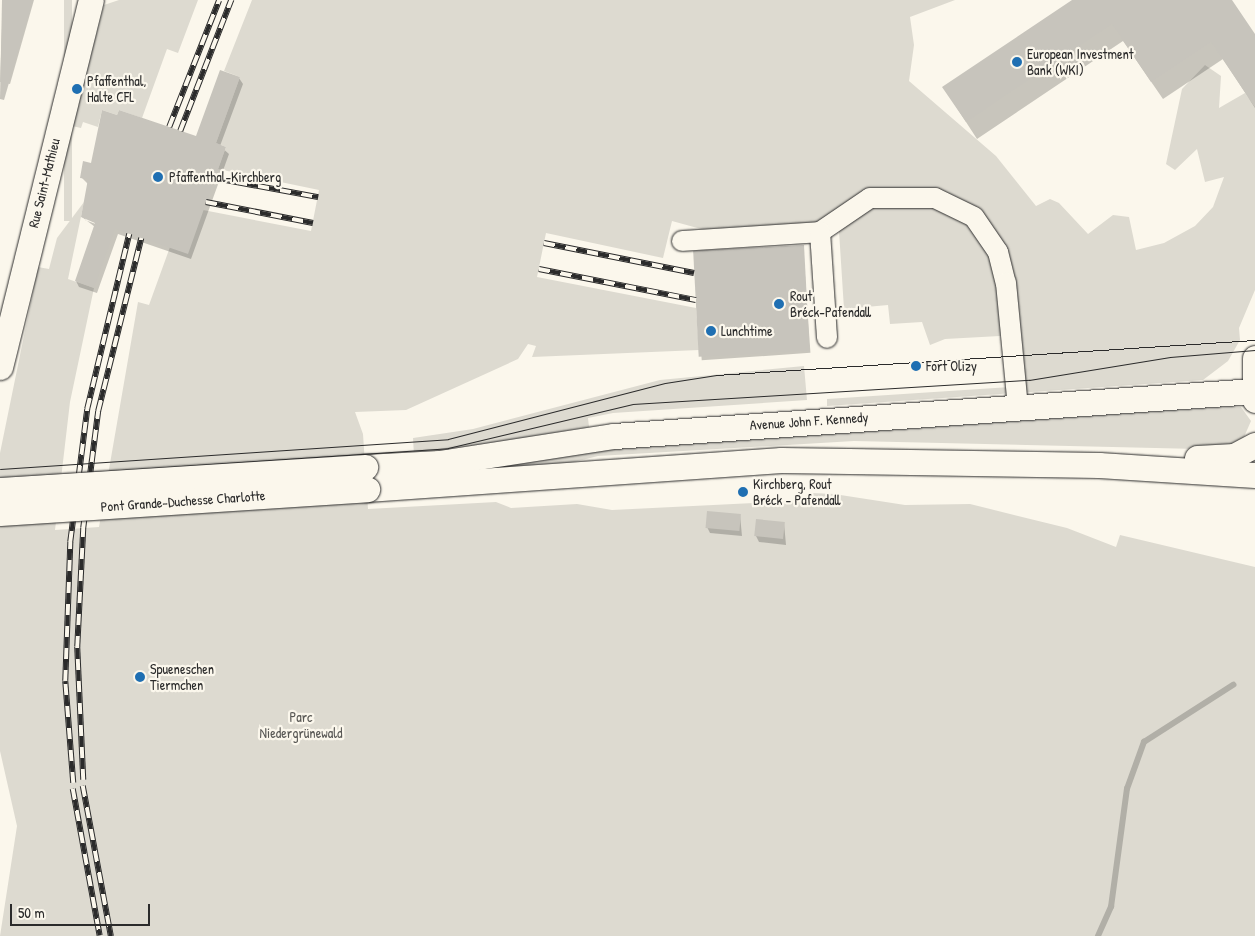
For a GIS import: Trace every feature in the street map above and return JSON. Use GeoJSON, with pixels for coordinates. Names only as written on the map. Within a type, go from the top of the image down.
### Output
{"type":"FeatureCollection","features":[{"type":"Feature","properties":{"kind":"main road","name":"Rue Saint-Mathieu"},"geometry":{"type":"LineString","coordinates":[[0,367],[91,0]]}},
{"type":"Feature","properties":{"kind":"main road"},"geometry":{"type":"LineString","coordinates":[[1254,394],[1255,358]]}},
{"type":"Feature","properties":{"kind":"main road","name":"Avenue John F. Kennedy"},"geometry":{"type":"LineString","coordinates":[[366,478],[439,463],[614,436],[1254,394]]}},
{"type":"Feature","properties":{"kind":"main road"},"geometry":{"type":"LineString","coordinates":[[1100,465],[1234,456],[1255,445]]}},
{"type":"Feature","properties":{"kind":"main road"},"geometry":{"type":"LineString","coordinates":[[366,478],[745,461],[1100,465],[1255,475]]}},
{"type":"Feature","properties":{"kind":"main road","name":"Pont Grande-Duchesse Charlotte"},"geometry":{"type":"LineString","coordinates":[[0,490],[366,478]]}},
{"type":"Feature","properties":{"kind":"main road","name":"Pont Grande-Duchesse Charlotte"},"geometry":{"type":"LineString","coordinates":[[0,512],[366,478]]}},
{"type":"Feature","properties":{"kind":"lane"},"geometry":{"type":"LineString","coordinates":[[682,241],[820,232],[870,198],[935,198],[974,217],[998,252],[1006,283],[1018,408]]}},
{"type":"Feature","properties":{"kind":"lane"},"geometry":{"type":"LineString","coordinates":[[820,232],[827,338]]}},
{"type":"Feature","properties":{"kind":"green space"},"geometry":{"type":"Polygon","coordinates":[[[64,0],[72,0],[72,221],[64,221],[64,0]]]}},
{"type":"Feature","properties":{"kind":"green space"},"geometry":{"type":"Polygon","coordinates":[[[119,0],[198,0],[178,53],[167,49],[142,118],[119,110],[117,115],[102,110],[98,127],[83,122],[81,128],[72,126],[104,5],[119,0]]]}},
{"type":"Feature","properties":{"kind":"green space","name":"Parc Niedergrünewald"},"geometry":{"type":"Polygon","coordinates":[[[252,0],[955,0],[910,17],[914,45],[909,81],[996,156],[1036,206],[1050,199],[1059,203],[1088,234],[1113,215],[1129,217],[1136,250],[1164,243],[1195,226],[1213,207],[1224,177],[1205,182],[1197,149],[1175,170],[1166,164],[1182,89],[1205,65],[1221,76],[1219,108],[1245,93],[1255,107],[1255,290],[1239,328],[1240,340],[1228,361],[1203,380],[827,406],[827,399],[1026,386],[1019,335],[945,339],[930,345],[922,322],[890,324],[888,305],[844,309],[839,231],[822,225],[723,235],[672,221],[663,258],[546,233],[537,277],[696,308],[699,350],[532,357],[536,346],[528,344],[518,359],[406,410],[355,412],[363,434],[368,509],[496,502],[511,508],[577,504],[612,510],[796,501],[811,493],[834,494],[905,505],[970,504],[1067,528],[1116,547],[1120,535],[1255,567],[1255,936],[0,936],[17,826],[0,751],[0,453],[38,267],[49,269],[57,238],[84,202],[68,279],[94,288],[70,402],[55,530],[99,527],[138,302],[149,305],[170,247],[203,210],[311,231],[319,190],[218,169],[226,147],[216,143],[240,77],[224,71],[252,0]]]}},
{"type":"Feature","properties":{"kind":"green space"},"geometry":{"type":"Polygon","coordinates":[[[804,366],[807,400],[613,413],[588,418],[589,427],[414,456],[413,438],[473,429],[660,380],[804,366]]]}},
{"type":"Feature","properties":{"kind":"green space"},"geometry":{"type":"Polygon","coordinates":[[[1232,406],[1241,407],[1251,421],[1244,437],[1231,444],[1198,449],[854,441],[598,456],[550,468],[494,467],[569,451],[1232,406]]]}},
{"type":"Feature","properties":{"kind":"building"},"geometry":{"type":"Polygon","coordinates":[[[2,0],[33,0],[4,100],[0,99],[2,0]]]}},
{"type":"Feature","properties":{"kind":"building","name":"European Investment Bank (WKI)"},"geometry":{"type":"Polygon","coordinates":[[[1072,0],[1232,0],[1255,34],[1255,107],[1211,42],[1151,82],[1112,24],[966,122],[942,87],[1072,0]]]}},
{"type":"Feature","properties":{"kind":"building"},"geometry":{"type":"Polygon","coordinates":[[[220,70],[240,77],[216,143],[226,147],[188,254],[115,229],[94,288],[75,281],[95,223],[81,217],[88,179],[80,178],[83,161],[91,163],[102,110],[117,115],[119,110],[196,136],[220,70]]]}},
{"type":"Feature","properties":{"kind":"building"},"geometry":{"type":"Polygon","coordinates":[[[804,245],[810,351],[699,357],[693,251],[804,245]]]}},
{"type":"Feature","properties":{"kind":"building"},"geometry":{"type":"Polygon","coordinates":[[[707,511],[741,514],[739,531],[706,528],[707,511]]]}},
{"type":"Feature","properties":{"kind":"building"},"geometry":{"type":"Polygon","coordinates":[[[756,519],[785,522],[783,539],[754,536],[756,519]]]}},
{"type":"Feature","properties":{"kind":"waterway"},"geometry":{"type":"LineString","coordinates":[[1098,936],[1111,907],[1127,789],[1144,742],[1233,685]]}},
{"type":"Feature","properties":{"kind":"tram line"},"geometry":{"type":"LineString","coordinates":[[0,469],[448,439],[665,383],[716,375],[1255,340]]}},
{"type":"Feature","properties":{"kind":"tram line"},"geometry":{"type":"LineString","coordinates":[[0,478],[448,448],[633,404],[1029,380],[1170,357],[1255,350]]}},
{"type":"Feature","properties":{"kind":"railway"},"geometry":{"type":"LineString","coordinates":[[169,127],[219,0]]}},
{"type":"Feature","properties":{"kind":"railway"},"geometry":{"type":"LineString","coordinates":[[180,131],[231,0]]}},
{"type":"Feature","properties":{"kind":"railway"},"geometry":{"type":"LineString","coordinates":[[215,178],[318,197]]}},
{"type":"Feature","properties":{"kind":"railway"},"geometry":{"type":"LineString","coordinates":[[206,202],[313,223]]}},
{"type":"Feature","properties":{"kind":"railway"},"geometry":{"type":"LineString","coordinates":[[73,783],[65,681],[70,542],[87,409],[129,234]]}},
{"type":"Feature","properties":{"kind":"railway"},"geometry":{"type":"LineString","coordinates":[[83,780],[77,647],[83,528],[98,411],[141,238]]}},
{"type":"Feature","properties":{"kind":"railway"},"geometry":{"type":"LineString","coordinates":[[544,243],[694,273]]}},
{"type":"Feature","properties":{"kind":"railway"},"geometry":{"type":"LineString","coordinates":[[539,269],[696,300]]}},
{"type":"Feature","properties":{"kind":"railway"},"geometry":{"type":"LineString","coordinates":[[83,786],[111,936]]}},
{"type":"Feature","properties":{"kind":"railway"},"geometry":{"type":"LineString","coordinates":[[73,789],[100,936]]}},
{"type":"Feature","properties":{"kind":"place","name":"European Investment Bank (WKI)"},"geometry":{"type":"Point","coordinates":[1017,62]}},
{"type":"Feature","properties":{"kind":"place","name":"Pfaffenthal, Halte CFL"},"geometry":{"type":"Point","coordinates":[77,89]}},
{"type":"Feature","properties":{"kind":"place","name":"Pfaffenthal-Kirchberg"},"geometry":{"type":"Point","coordinates":[158,177]}},
{"type":"Feature","properties":{"kind":"place","name":"Rout Bréck-Pafendall"},"geometry":{"type":"Point","coordinates":[779,304]}},
{"type":"Feature","properties":{"kind":"place","name":"Lunchtime"},"geometry":{"type":"Point","coordinates":[711,331]}},
{"type":"Feature","properties":{"kind":"place","name":"Fort Olizy"},"geometry":{"type":"Point","coordinates":[916,366]}},
{"type":"Feature","properties":{"kind":"place","name":"Kirchberg, Rout Bréck - Pafendall"},"geometry":{"type":"Point","coordinates":[743,492]}},
{"type":"Feature","properties":{"kind":"place","name":"Spueneschen Tiermchen"},"geometry":{"type":"Point","coordinates":[140,677]}}]}
